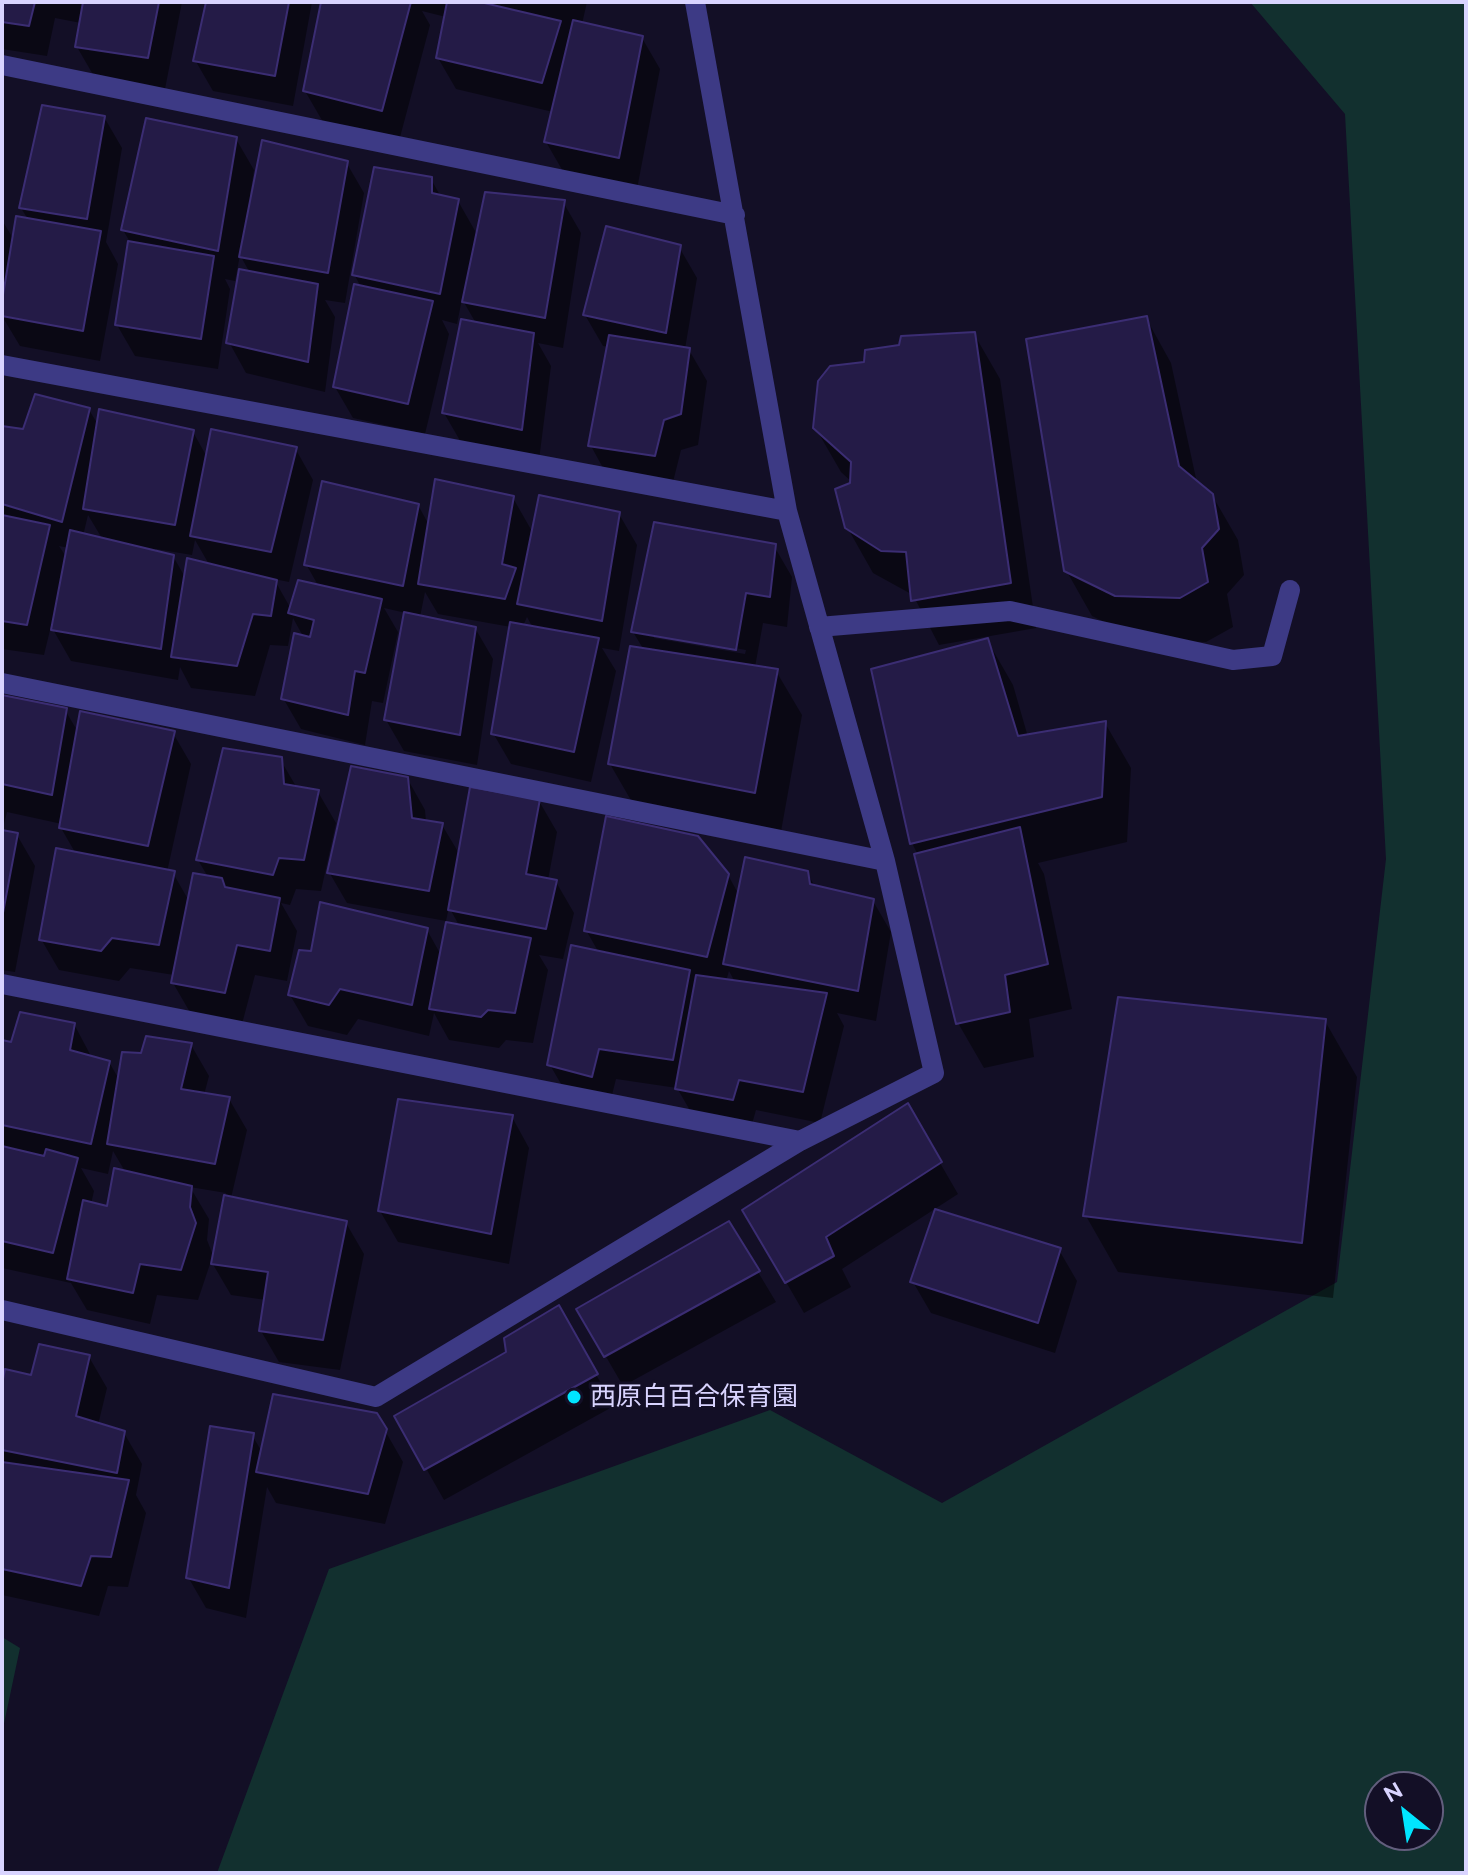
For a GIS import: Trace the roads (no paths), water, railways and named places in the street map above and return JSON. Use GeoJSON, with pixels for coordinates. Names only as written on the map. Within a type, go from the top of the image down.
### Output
{"type":"FeatureCollection","features":[{"type":"Feature","properties":{"kind":"street"},"geometry":{"type":"LineString","coordinates":[[2,1310],[376,1397],[800,1141],[934,1073],[885,861],[787,511],[695,2]]}},
{"type":"Feature","properties":{"kind":"street"},"geometry":{"type":"LineString","coordinates":[[2,65],[735,215]]}},
{"type":"Feature","properties":{"kind":"street"},"geometry":{"type":"LineString","coordinates":[[2,365],[787,511]]}},
{"type":"Feature","properties":{"kind":"street"},"geometry":{"type":"LineString","coordinates":[[819,627],[1010,611],[1233,660],[1272,656],[1290,590]]}},
{"type":"Feature","properties":{"kind":"street"},"geometry":{"type":"LineString","coordinates":[[2,683],[885,861]]}},
{"type":"Feature","properties":{"kind":"street"},"geometry":{"type":"LineString","coordinates":[[2,984],[800,1141]]}},
{"type":"Feature","properties":{"kind":"place","name":"西原白百合保育園"},"geometry":{"type":"Point","coordinates":[574,1397]}}]}
